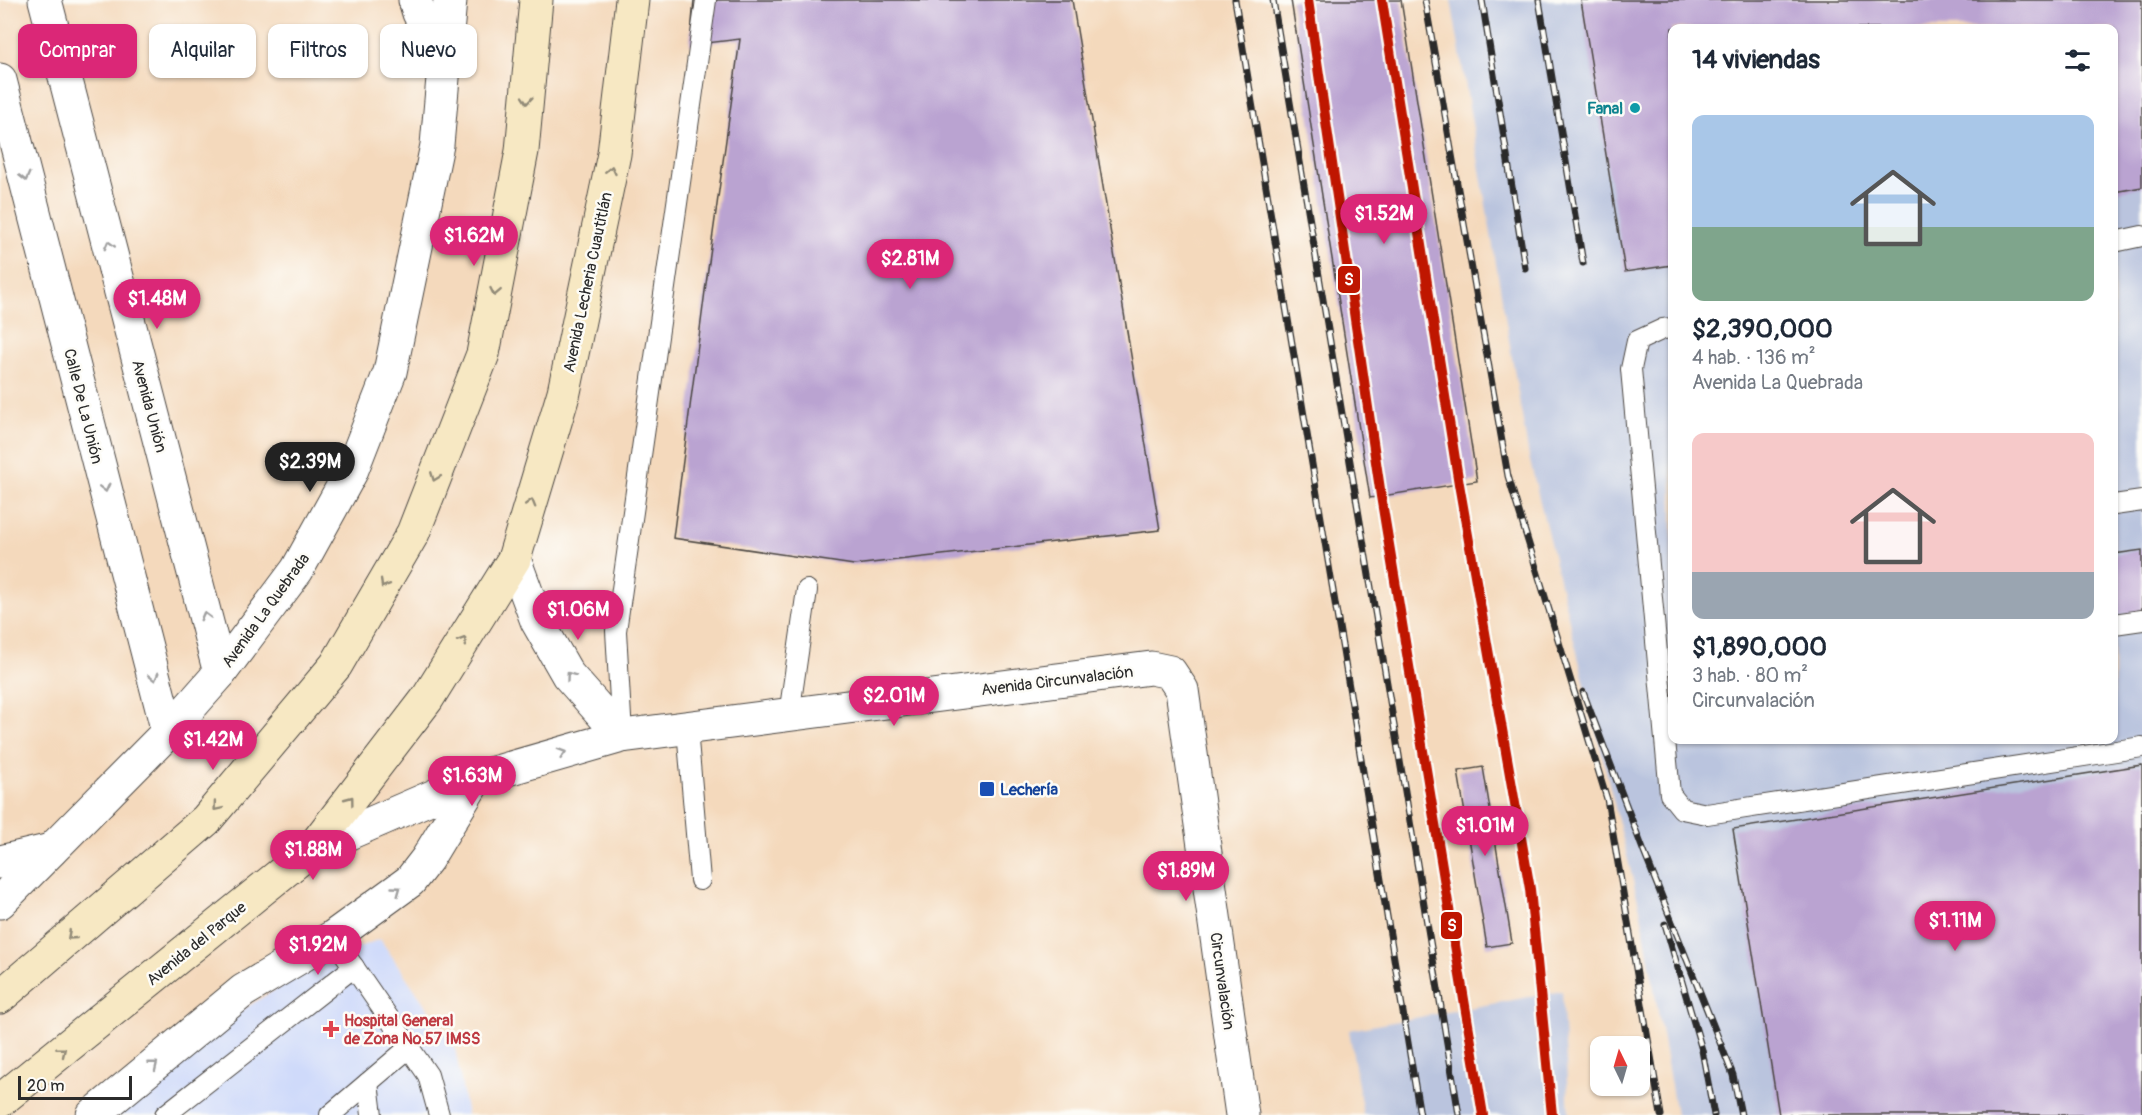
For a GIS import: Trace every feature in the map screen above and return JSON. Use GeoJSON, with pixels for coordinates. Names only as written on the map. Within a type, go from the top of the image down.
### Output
{"type":"FeatureCollection","features":[{"type":"Feature","properties":{"kind":"main road"},"geometry":{"type":"LineString","coordinates":[[0,997],[206,820],[336,665],[413,533],[483,354],[522,151],[536,0]]}},
{"type":"Feature","properties":{"kind":"main road","name":"Avenida Lecheria Cuautitlán"},"geometry":{"type":"LineString","coordinates":[[514,559],[564,392],[612,166],[632,0]]}},
{"type":"Feature","properties":{"kind":"main road","name":"Avenida del Parque"},"geometry":{"type":"LineString","coordinates":[[0,1101],[312,849],[427,699],[514,559]]}},
{"type":"Feature","properties":{"kind":"street","name":"Avenida Unión"},"geometry":{"type":"LineString","coordinates":[[45,0],[220,673]]}},
{"type":"Feature","properties":{"kind":"street"},"geometry":{"type":"LineString","coordinates":[[415,0],[425,24]]}},
{"type":"Feature","properties":{"kind":"street","name":"Avenida La Quebrada"},"geometry":{"type":"LineString","coordinates":[[448,24],[450,0]]}},
{"type":"Feature","properties":{"kind":"street","name":"Avenida La Quebrada"},"geometry":{"type":"LineString","coordinates":[[0,902],[168,732],[220,673],[297,570],[351,472],[390,372],[437,145],[443,78]]}},
{"type":"Feature","properties":{"kind":"street","name":"Calle De La Unión"},"geometry":{"type":"LineString","coordinates":[[0,80],[168,732]]}},
{"type":"Feature","properties":{"kind":"street"},"geometry":{"type":"LineString","coordinates":[[514,559],[537,621],[568,675],[622,736]]}},
{"type":"Feature","properties":{"kind":"street","name":"Avenida Circunvalación"},"geometry":{"type":"LineString","coordinates":[[312,849],[476,778],[622,736],[1151,668],[1170,672]]}},
{"type":"Feature","properties":{"kind":"street","name":"Circunvalación"},"geometry":{"type":"LineString","coordinates":[[1170,672],[1182,690],[1242,1115]]}},
{"type":"Feature","properties":{"kind":"street"},"geometry":{"type":"LineString","coordinates":[[93,1115],[243,991],[333,937],[410,880],[427,859],[476,778]]}},
{"type":"Feature","properties":{"kind":"street"},"geometry":{"type":"LineString","coordinates":[[0,862],[51,850]]}},
{"type":"Feature","properties":{"kind":"lane"},"geometry":{"type":"LineString","coordinates":[[622,736],[616,631],[706,0]]}},
{"type":"Feature","properties":{"kind":"lane"},"geometry":{"type":"LineString","coordinates":[[2118,241],[2142,236]]}},
{"type":"Feature","properties":{"kind":"lane"},"geometry":{"type":"LineString","coordinates":[[1668,328],[1637,341],[1631,369],[1670,794],[1682,809],[1707,814],[2142,747]]}},
{"type":"Feature","properties":{"kind":"lane"},"geometry":{"type":"LineString","coordinates":[[2118,504],[2142,501]]}},
{"type":"Feature","properties":{"kind":"lane"},"geometry":{"type":"LineString","coordinates":[[789,715],[807,590]]}},
{"type":"Feature","properties":{"kind":"lane"},"geometry":{"type":"LineString","coordinates":[[2118,623],[2142,620]]}},
{"type":"Feature","properties":{"kind":"lane"},"geometry":{"type":"LineString","coordinates":[[687,729],[699,880]]}},
{"type":"Feature","properties":{"kind":"lane"},"geometry":{"type":"LineString","coordinates":[[333,937],[428,1075],[439,1115]]}},
{"type":"Feature","properties":{"kind":"lane"},"geometry":{"type":"LineString","coordinates":[[165,1115],[354,967]]}},
{"type":"Feature","properties":{"kind":"lane"},"geometry":{"type":"LineString","coordinates":[[330,1115],[410,1047]]}},
{"type":"Feature","properties":{"kind":"lane"},"geometry":{"type":"LineString","coordinates":[[368,1083],[372,1115]]}},
{"type":"Feature","properties":{"kind":"shaded area"},"geometry":{"type":"Polygon","coordinates":[[[1451,0],[2142,0],[2142,1115],[1676,1115],[1641,913],[1529,457],[1451,0]]]}},
{"type":"Feature","properties":{"kind":"shaded area","name":"Hospital General de Zona No.57 IMSS"},"geometry":{"type":"Polygon","coordinates":[[[380,939],[455,1048],[467,1115],[115,1115],[242,1010],[320,962],[380,939]]]}},
{"type":"Feature","properties":{"kind":"shaded area"},"geometry":{"type":"Polygon","coordinates":[[[1562,991],[1569,1115],[1363,1115],[1349,1030],[1562,991]]]}},
{"type":"Feature","properties":{"kind":"building"},"geometry":{"type":"Polygon","coordinates":[[[694,0],[1072,0],[1160,530],[854,565],[673,538],[740,39],[690,45],[694,0]]]}},
{"type":"Feature","properties":{"kind":"building"},"geometry":{"type":"Polygon","coordinates":[[[1291,0],[1401,0],[1477,481],[1370,498],[1291,0]]]}},
{"type":"Feature","properties":{"kind":"building","name":"Fanal"},"geometry":{"type":"Polygon","coordinates":[[[1581,0],[2142,0],[2142,187],[2118,191],[2118,24],[1668,24],[1668,266],[1625,272],[1581,0]]]}},
{"type":"Feature","properties":{"kind":"building"},"geometry":{"type":"Polygon","coordinates":[[[2142,550],[2142,611],[2118,614],[2118,553],[2142,550]]]}},
{"type":"Feature","properties":{"kind":"building"},"geometry":{"type":"Polygon","coordinates":[[[2142,765],[2142,1115],[1779,1115],[1733,829],[2142,765]]]}},
{"type":"Feature","properties":{"kind":"building"},"geometry":{"type":"Polygon","coordinates":[[[1483,767],[1512,943],[1487,947],[1458,771],[1483,767]]]}},
{"type":"Feature","properties":{"kind":"railway"},"geometry":{"type":"LineString","coordinates":[[1235,0],[1420,1115]]}},
{"type":"Feature","properties":{"kind":"railway"},"geometry":{"type":"LineString","coordinates":[[1273,0],[1459,1115]]}},
{"type":"Feature","properties":{"kind":"railway"},"geometry":{"type":"LineString","coordinates":[[1425,0],[1508,476],[1607,799],[1661,1115]]}},
{"type":"Feature","properties":{"kind":"railway"},"geometry":{"type":"LineString","coordinates":[[1482,0],[1525,268]]}},
{"type":"Feature","properties":{"kind":"railway"},"geometry":{"type":"LineString","coordinates":[[1539,0],[1583,263]]}},
{"type":"Feature","properties":{"kind":"railway"},"geometry":{"type":"LineString","coordinates":[[1583,692],[1733,1075],[1741,1115]]}},
{"type":"Feature","properties":{"kind":"railway"},"geometry":{"type":"LineString","coordinates":[[1665,924],[1702,1050],[1714,1115]]}},
{"type":"Feature","properties":{"kind":"transit line","name":"S"},"geometry":{"type":"LineString","coordinates":[[1308,0],[1381,496],[1483,1115]]}},
{"type":"Feature","properties":{"kind":"transit line","name":"S"},"geometry":{"type":"LineString","coordinates":[[1382,0],[1459,484],[1530,889],[1552,1115]]}},
{"type":"Feature","properties":{"kind":"place","name":"Fanal"},"geometry":{"type":"Point","coordinates":[1635,108]}},
{"type":"Feature","properties":{"kind":"place","name":"Lechería"},"geometry":{"type":"Point","coordinates":[987,789]}},
{"type":"Feature","properties":{"kind":"place","name":"Hospital General de Zona No.57 IMSS"},"geometry":{"type":"Point","coordinates":[331,1029]}}]}
